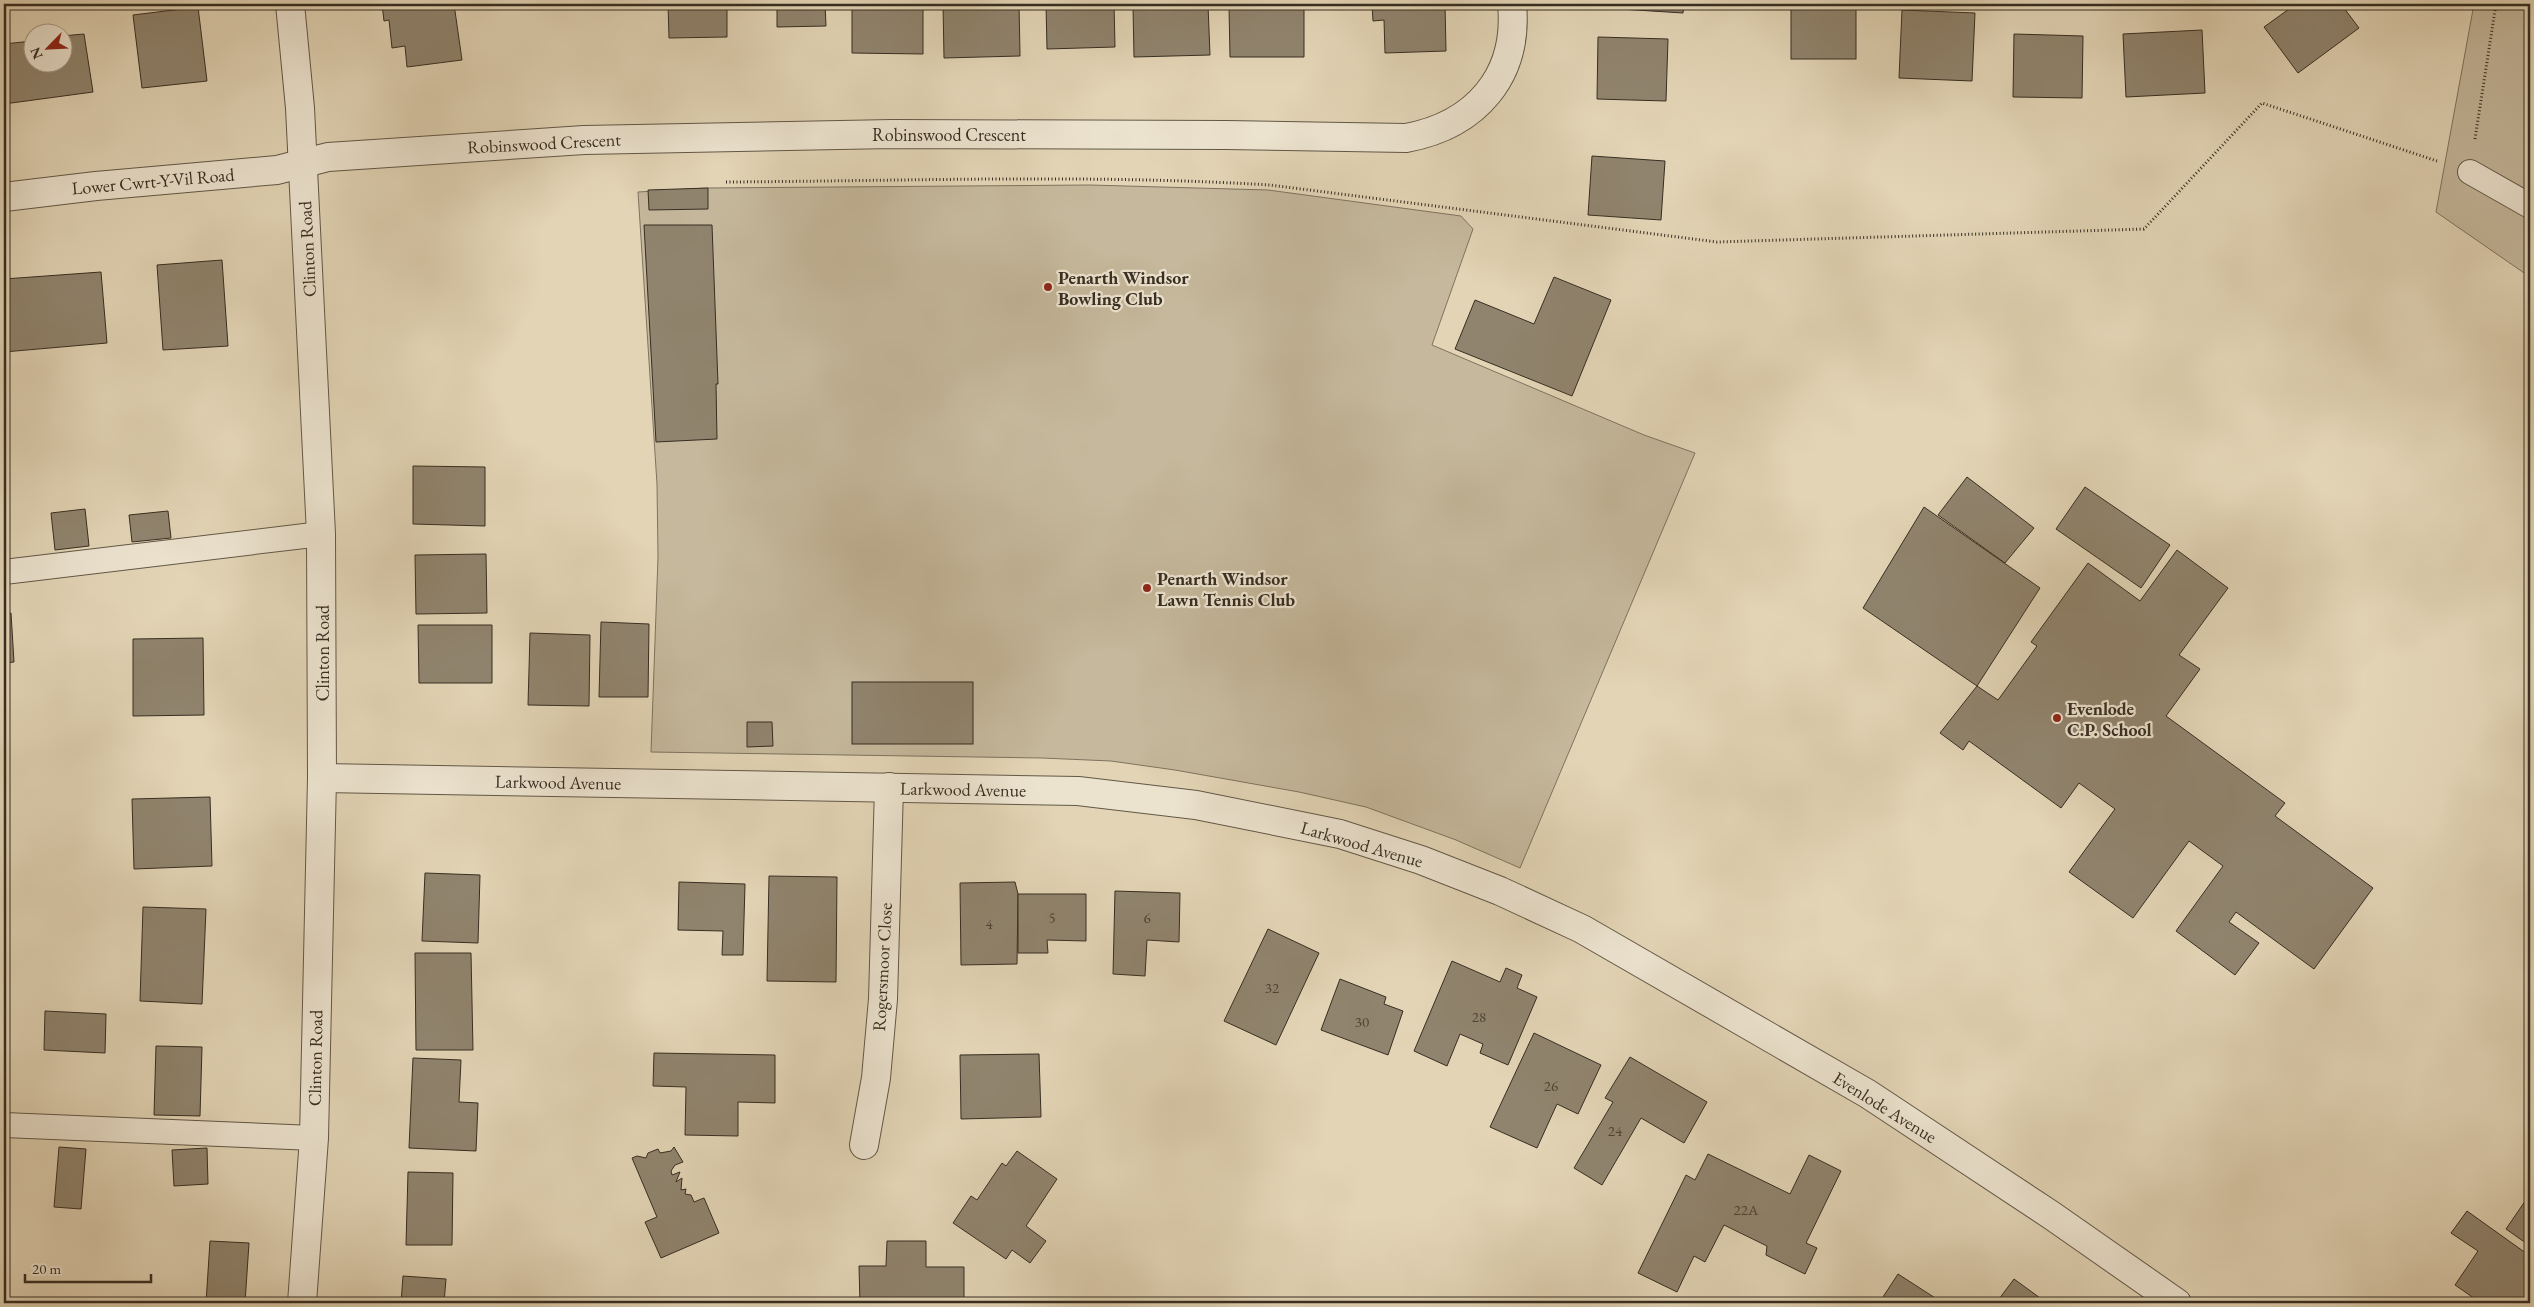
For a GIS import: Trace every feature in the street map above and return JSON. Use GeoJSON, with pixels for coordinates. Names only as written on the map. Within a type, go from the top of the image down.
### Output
{"type":"FeatureCollection","features":[{"type":"Feature","properties":{"kind":"street","name":"Clinton Road"},"geometry":{"type":"LineString","coordinates":[[290,4],[302,163],[321,534],[322,778],[314,1138],[302,1303]]}},
{"type":"Feature","properties":{"kind":"street","name":"Robinswood Crescent"},"geometry":{"type":"LineString","coordinates":[[302,163],[328,157],[487,146],[719,136],[1115,134],[1406,138],[1447,127],[1464,116],[1490,92],[1500,77],[1507,60],[1512,39],[1512,4]]}},
{"type":"Feature","properties":{"kind":"street","name":"Lower Cwrt-Y-Vil Road"},"geometry":{"type":"LineString","coordinates":[[4,198],[96,186],[277,170],[302,163]]}},
{"type":"Feature","properties":{"kind":"street","name":"Larkwood Avenue"},"geometry":{"type":"LineString","coordinates":[[322,778],[1078,791],[1196,805],[1340,834],[1421,860],[1500,891],[1582,929]]}},
{"type":"Feature","properties":{"kind":"street","name":"Rogersmoor Close"},"geometry":{"type":"LineString","coordinates":[[864,1145],[876,1078],[883,999],[888,787]]}},
{"type":"Feature","properties":{"kind":"street","name":"Evenlode Avenue"},"geometry":{"type":"LineString","coordinates":[[1582,929],[1868,1094],[2051,1215],[2178,1303]]}},
{"type":"Feature","properties":{"kind":"lane"},"geometry":{"type":"LineString","coordinates":[[2470,172],[2530,206]]}},
{"type":"Feature","properties":{"kind":"lane"},"geometry":{"type":"LineString","coordinates":[[4,572],[321,534]]}},
{"type":"Feature","properties":{"kind":"lane"},"geometry":{"type":"LineString","coordinates":[[4,1125],[314,1138]]}},
{"type":"Feature","properties":{"kind":"path"},"geometry":{"type":"LineString","coordinates":[[726,182],[1108,180],[1203,181],[1270,185],[1717,242],[2144,229],[2262,103],[2470,172],[2496,4]]}},
{"type":"Feature","properties":{"kind":"shaded area"},"geometry":{"type":"Polygon","coordinates":[[[2474,4],[2530,4],[2530,277],[2436,212],[2474,4]]]}},
{"type":"Feature","properties":{"kind":"shaded area"},"geometry":{"type":"Polygon","coordinates":[[[1090,185],[1268,190],[1461,216],[1473,229],[1432,345],[1644,435],[1695,453],[1520,868],[1456,840],[1366,807],[1299,792],[1175,770],[1111,761],[1042,758],[651,752],[658,557],[657,484],[638,192],[708,188],[1090,185]]]}},
{"type":"Feature","properties":{"kind":"building"},"geometry":{"type":"Polygon","coordinates":[[[382,4],[454,4],[462,60],[407,67],[405,46],[392,48],[389,20],[384,21],[382,4]]]}},
{"type":"Feature","properties":{"kind":"building"},"geometry":{"type":"Polygon","coordinates":[[[668,4],[727,4],[727,37],[669,38],[668,4]]]}},
{"type":"Feature","properties":{"kind":"building"},"geometry":{"type":"Polygon","coordinates":[[[777,4],[825,4],[826,26],[777,27],[777,4]]]}},
{"type":"Feature","properties":{"kind":"building"},"geometry":{"type":"Polygon","coordinates":[[[852,4],[923,5],[923,54],[852,53],[852,4]]]}},
{"type":"Feature","properties":{"kind":"building"},"geometry":{"type":"Polygon","coordinates":[[[1019,4],[1020,56],[944,58],[943,5],[1019,4]]]}},
{"type":"Feature","properties":{"kind":"building"},"geometry":{"type":"Polygon","coordinates":[[[1046,4],[1114,4],[1115,47],[1047,49],[1046,4]]]}},
{"type":"Feature","properties":{"kind":"building"},"geometry":{"type":"Polygon","coordinates":[[[1372,4],[1445,4],[1446,51],[1385,53],[1384,20],[1373,21],[1372,4]]]}},
{"type":"Feature","properties":{"kind":"building"},"geometry":{"type":"Polygon","coordinates":[[[1604,4],[1684,4],[1683,13],[1604,8],[1604,4]]]}},
{"type":"Feature","properties":{"kind":"building"},"geometry":{"type":"Polygon","coordinates":[[[1791,4],[1856,4],[1856,59],[1791,59],[1791,4]]]}},
{"type":"Feature","properties":{"kind":"building"},"geometry":{"type":"Polygon","coordinates":[[[2296,4],[2341,4],[2359,28],[2298,73],[2264,27],[2296,4]]]}},
{"type":"Feature","properties":{"kind":"building"},"geometry":{"type":"Polygon","coordinates":[[[1208,5],[1210,55],[1134,57],[1133,7],[1208,5]]]}},
{"type":"Feature","properties":{"kind":"building"},"geometry":{"type":"Polygon","coordinates":[[[1229,6],[1304,6],[1304,57],[1230,57],[1229,6]]]}},
{"type":"Feature","properties":{"kind":"building"},"geometry":{"type":"Polygon","coordinates":[[[198,7],[207,81],[142,88],[133,15],[198,7]]]}},
{"type":"Feature","properties":{"kind":"building"},"geometry":{"type":"Polygon","coordinates":[[[1902,10],[1975,13],[1972,81],[1899,78],[1902,10]]]}},
{"type":"Feature","properties":{"kind":"building"},"geometry":{"type":"Polygon","coordinates":[[[2202,30],[2205,93],[2126,97],[2123,34],[2202,30]]]}},
{"type":"Feature","properties":{"kind":"building"},"geometry":{"type":"Polygon","coordinates":[[[84,34],[93,92],[4,104],[4,44],[22,42],[22,72],[72,72],[72,35],[84,34]]]}},
{"type":"Feature","properties":{"kind":"building"},"geometry":{"type":"Polygon","coordinates":[[[2014,34],[2083,36],[2082,98],[2013,97],[2014,34]]]}},
{"type":"Feature","properties":{"kind":"building"},"geometry":{"type":"Polygon","coordinates":[[[1598,37],[1668,39],[1666,101],[1597,99],[1598,37]]]}},
{"type":"Feature","properties":{"kind":"building"},"geometry":{"type":"Polygon","coordinates":[[[1592,156],[1665,161],[1661,220],[1588,215],[1592,156]]]}},
{"type":"Feature","properties":{"kind":"building"},"geometry":{"type":"Polygon","coordinates":[[[708,188],[708,209],[649,210],[648,190],[708,188]]]}},
{"type":"Feature","properties":{"kind":"building"},"geometry":{"type":"Polygon","coordinates":[[[644,225],[712,225],[718,384],[716,384],[717,439],[656,442],[644,225]]]}},
{"type":"Feature","properties":{"kind":"building"},"geometry":{"type":"Polygon","coordinates":[[[222,260],[228,346],[163,350],[157,265],[222,260]]]}},
{"type":"Feature","properties":{"kind":"building"},"geometry":{"type":"Polygon","coordinates":[[[101,272],[107,343],[4,352],[4,279],[101,272]]]}},
{"type":"Feature","properties":{"kind":"building"},"geometry":{"type":"Polygon","coordinates":[[[1554,277],[1611,300],[1572,396],[1455,349],[1475,300],[1534,324],[1554,277]]]}},
{"type":"Feature","properties":{"kind":"building"},"geometry":{"type":"Polygon","coordinates":[[[413,466],[485,467],[485,526],[413,524],[413,466]]]}},
{"type":"Feature","properties":{"kind":"building"},"geometry":{"type":"Polygon","coordinates":[[[1967,477],[2034,528],[2005,563],[1938,515],[1967,477]]]}},
{"type":"Feature","properties":{"kind":"building"},"geometry":{"type":"Polygon","coordinates":[[[2085,487],[2170,545],[2141,588],[2056,529],[2085,487]]]}},
{"type":"Feature","properties":{"kind":"building"},"geometry":{"type":"Polygon","coordinates":[[[1924,507],[2040,588],[1977,686],[1863,608],[1924,507]]]}},
{"type":"Feature","properties":{"kind":"building"},"geometry":{"type":"Polygon","coordinates":[[[85,509],[89,546],[55,550],[51,513],[85,509]]]}},
{"type":"Feature","properties":{"kind":"building"},"geometry":{"type":"Polygon","coordinates":[[[168,511],[171,538],[132,542],[129,515],[168,511]]]}},
{"type":"Feature","properties":{"kind":"building"},"geometry":{"type":"Polygon","coordinates":[[[2177,550],[2228,588],[2179,655],[2200,669],[2166,716],[2285,803],[2275,816],[2373,888],[2314,969],[2236,912],[2229,922],[2259,943],[2235,975],[2176,931],[2223,866],[2189,841],[2133,918],[2069,872],[2115,809],[2079,783],[2061,808],[1969,741],[1963,750],[1940,733],[1977,686],[1998,700],[2037,646],[2031,642],[2088,563],[2140,601],[2177,550]]]}},
{"type":"Feature","properties":{"kind":"building"},"geometry":{"type":"Polygon","coordinates":[[[486,554],[487,613],[416,614],[415,555],[486,554]]]}},
{"type":"Feature","properties":{"kind":"building"},"geometry":{"type":"Polygon","coordinates":[[[11,613],[14,662],[4,663],[4,614],[11,613]]]}},
{"type":"Feature","properties":{"kind":"building"},"geometry":{"type":"Polygon","coordinates":[[[601,622],[649,624],[648,697],[599,697],[601,622]]]}},
{"type":"Feature","properties":{"kind":"building"},"geometry":{"type":"Polygon","coordinates":[[[418,625],[492,625],[492,683],[419,683],[418,625]]]}},
{"type":"Feature","properties":{"kind":"building"},"geometry":{"type":"Polygon","coordinates":[[[530,633],[590,635],[589,706],[528,705],[530,633]]]}},
{"type":"Feature","properties":{"kind":"building"},"geometry":{"type":"Polygon","coordinates":[[[203,638],[204,715],[133,716],[133,639],[203,638]]]}},
{"type":"Feature","properties":{"kind":"building"},"geometry":{"type":"Polygon","coordinates":[[[852,682],[973,682],[973,744],[852,744],[852,682]]]}},
{"type":"Feature","properties":{"kind":"building"},"geometry":{"type":"Polygon","coordinates":[[[747,722],[772,722],[773,746],[747,747],[747,722]]]}},
{"type":"Feature","properties":{"kind":"building"},"geometry":{"type":"Polygon","coordinates":[[[210,797],[212,866],[134,869],[132,799],[210,797]]]}},
{"type":"Feature","properties":{"kind":"building"},"geometry":{"type":"Polygon","coordinates":[[[425,873],[480,875],[478,943],[422,941],[425,873]]]}},
{"type":"Feature","properties":{"kind":"building"},"geometry":{"type":"Polygon","coordinates":[[[769,876],[837,877],[836,982],[767,981],[769,876]]]}},
{"type":"Feature","properties":{"kind":"building"},"geometry":{"type":"Polygon","coordinates":[[[679,882],[745,884],[743,955],[722,955],[723,931],[678,930],[679,882]]]}},
{"type":"Feature","properties":{"kind":"building"},"geometry":{"type":"Polygon","coordinates":[[[1015,882],[1018,894],[1017,964],[961,965],[960,883],[1015,882]]]}},
{"type":"Feature","properties":{"kind":"building"},"geometry":{"type":"Polygon","coordinates":[[[1115,891],[1180,893],[1179,942],[1147,940],[1145,976],[1113,974],[1115,891]]]}},
{"type":"Feature","properties":{"kind":"building"},"geometry":{"type":"Polygon","coordinates":[[[1018,894],[1086,894],[1086,941],[1047,940],[1048,953],[1018,953],[1018,894]]]}},
{"type":"Feature","properties":{"kind":"building"},"geometry":{"type":"Polygon","coordinates":[[[143,907],[206,909],[202,1004],[140,1001],[143,907]]]}},
{"type":"Feature","properties":{"kind":"building"},"geometry":{"type":"Polygon","coordinates":[[[1268,929],[1319,953],[1276,1045],[1224,1021],[1268,929]]]}},
{"type":"Feature","properties":{"kind":"building"},"geometry":{"type":"Polygon","coordinates":[[[415,953],[471,953],[473,1050],[416,1050],[415,953]]]}},
{"type":"Feature","properties":{"kind":"building"},"geometry":{"type":"Polygon","coordinates":[[[1452,961],[1500,982],[1506,968],[1522,975],[1517,988],[1537,997],[1508,1065],[1480,1053],[1483,1044],[1460,1034],[1447,1066],[1414,1051],[1452,961]]]}},
{"type":"Feature","properties":{"kind":"building"},"geometry":{"type":"Polygon","coordinates":[[[1340,979],[1386,997],[1384,1004],[1403,1011],[1388,1055],[1321,1030],[1340,979]]]}},
{"type":"Feature","properties":{"kind":"building"},"geometry":{"type":"Polygon","coordinates":[[[45,1011],[106,1014],[105,1053],[44,1050],[45,1011]]]}},
{"type":"Feature","properties":{"kind":"building"},"geometry":{"type":"Polygon","coordinates":[[[1534,1033],[1601,1065],[1578,1114],[1557,1104],[1537,1148],[1490,1127],[1534,1033]]]}},
{"type":"Feature","properties":{"kind":"building"},"geometry":{"type":"Polygon","coordinates":[[[156,1046],[202,1047],[200,1116],[154,1115],[156,1046]]]}},
{"type":"Feature","properties":{"kind":"building"},"geometry":{"type":"Polygon","coordinates":[[[654,1053],[775,1055],[775,1103],[738,1102],[738,1136],[685,1135],[686,1087],[653,1086],[654,1053]]]}},
{"type":"Feature","properties":{"kind":"building"},"geometry":{"type":"Polygon","coordinates":[[[1039,1054],[1041,1117],[961,1119],[960,1055],[1039,1054]]]}},
{"type":"Feature","properties":{"kind":"building"},"geometry":{"type":"Polygon","coordinates":[[[1630,1057],[1707,1102],[1684,1143],[1641,1118],[1602,1185],[1574,1168],[1613,1102],[1605,1098],[1630,1057]]]}},
{"type":"Feature","properties":{"kind":"building"},"geometry":{"type":"Polygon","coordinates":[[[413,1058],[461,1060],[459,1102],[478,1103],[476,1151],[409,1148],[413,1058]]]}},
{"type":"Feature","properties":{"kind":"building"},"geometry":{"type":"Polygon","coordinates":[[[59,1147],[86,1149],[81,1209],[54,1207],[59,1147]]]}},
{"type":"Feature","properties":{"kind":"building"},"geometry":{"type":"Polygon","coordinates":[[[674,1147],[683,1162],[675,1165],[671,1171],[672,1175],[680,1172],[676,1182],[682,1178],[681,1190],[686,1189],[685,1194],[691,1195],[694,1202],[704,1198],[719,1233],[661,1258],[645,1222],[657,1217],[632,1158],[637,1156],[646,1158],[648,1153],[658,1149],[660,1153],[671,1151],[674,1147]]]}},
{"type":"Feature","properties":{"kind":"building"},"geometry":{"type":"Polygon","coordinates":[[[207,1148],[208,1184],[174,1186],[172,1150],[207,1148]]]}},
{"type":"Feature","properties":{"kind":"building"},"geometry":{"type":"Polygon","coordinates":[[[1017,1151],[1057,1179],[1026,1226],[1046,1241],[1030,1263],[1012,1250],[1006,1259],[953,1223],[971,1196],[977,1200],[1002,1163],[1006,1166],[1017,1151]]]}},
{"type":"Feature","properties":{"kind":"building"},"geometry":{"type":"Polygon","coordinates":[[[1708,1154],[1790,1194],[1809,1155],[1841,1171],[1806,1243],[1817,1248],[1805,1274],[1766,1255],[1767,1246],[1724,1225],[1705,1262],[1694,1256],[1677,1292],[1638,1273],[1686,1175],[1695,1180],[1708,1154]]]}},
{"type":"Feature","properties":{"kind":"building"},"geometry":{"type":"Polygon","coordinates":[[[408,1172],[453,1173],[452,1245],[406,1245],[408,1172]]]}},
{"type":"Feature","properties":{"kind":"building"},"geometry":{"type":"Polygon","coordinates":[[[2530,1194],[2530,1246],[2506,1229],[2530,1194]]]}},
{"type":"Feature","properties":{"kind":"building"},"geometry":{"type":"Polygon","coordinates":[[[2467,1211],[2530,1256],[2530,1303],[2481,1303],[2455,1285],[2478,1251],[2451,1233],[2467,1211]]]}},
{"type":"Feature","properties":{"kind":"building"},"geometry":{"type":"Polygon","coordinates":[[[210,1241],[249,1243],[245,1303],[206,1303],[210,1241]]]}},
{"type":"Feature","properties":{"kind":"building"},"geometry":{"type":"Polygon","coordinates":[[[887,1241],[926,1241],[926,1267],[964,1267],[964,1303],[860,1303],[859,1266],[886,1266],[887,1241]]]}},
{"type":"Feature","properties":{"kind":"building"},"geometry":{"type":"Polygon","coordinates":[[[1898,1274],[1943,1303],[1879,1303],[1898,1274]]]}},
{"type":"Feature","properties":{"kind":"building"},"geometry":{"type":"Polygon","coordinates":[[[403,1276],[446,1279],[444,1303],[401,1303],[403,1276]]]}},
{"type":"Feature","properties":{"kind":"building"},"geometry":{"type":"Polygon","coordinates":[[[2014,1279],[2047,1303],[1996,1303],[2014,1279]]]}},
{"type":"Feature","properties":{"kind":"place","name":"Penarth Windsor Bowling Club"},"geometry":{"type":"Point","coordinates":[1048,287]}},
{"type":"Feature","properties":{"kind":"place","name":"Penarth Windsor Lawn Tennis Club"},"geometry":{"type":"Point","coordinates":[1147,588]}},
{"type":"Feature","properties":{"kind":"place","name":"Evenlode C.P. School"},"geometry":{"type":"Point","coordinates":[2057,718]}}]}
